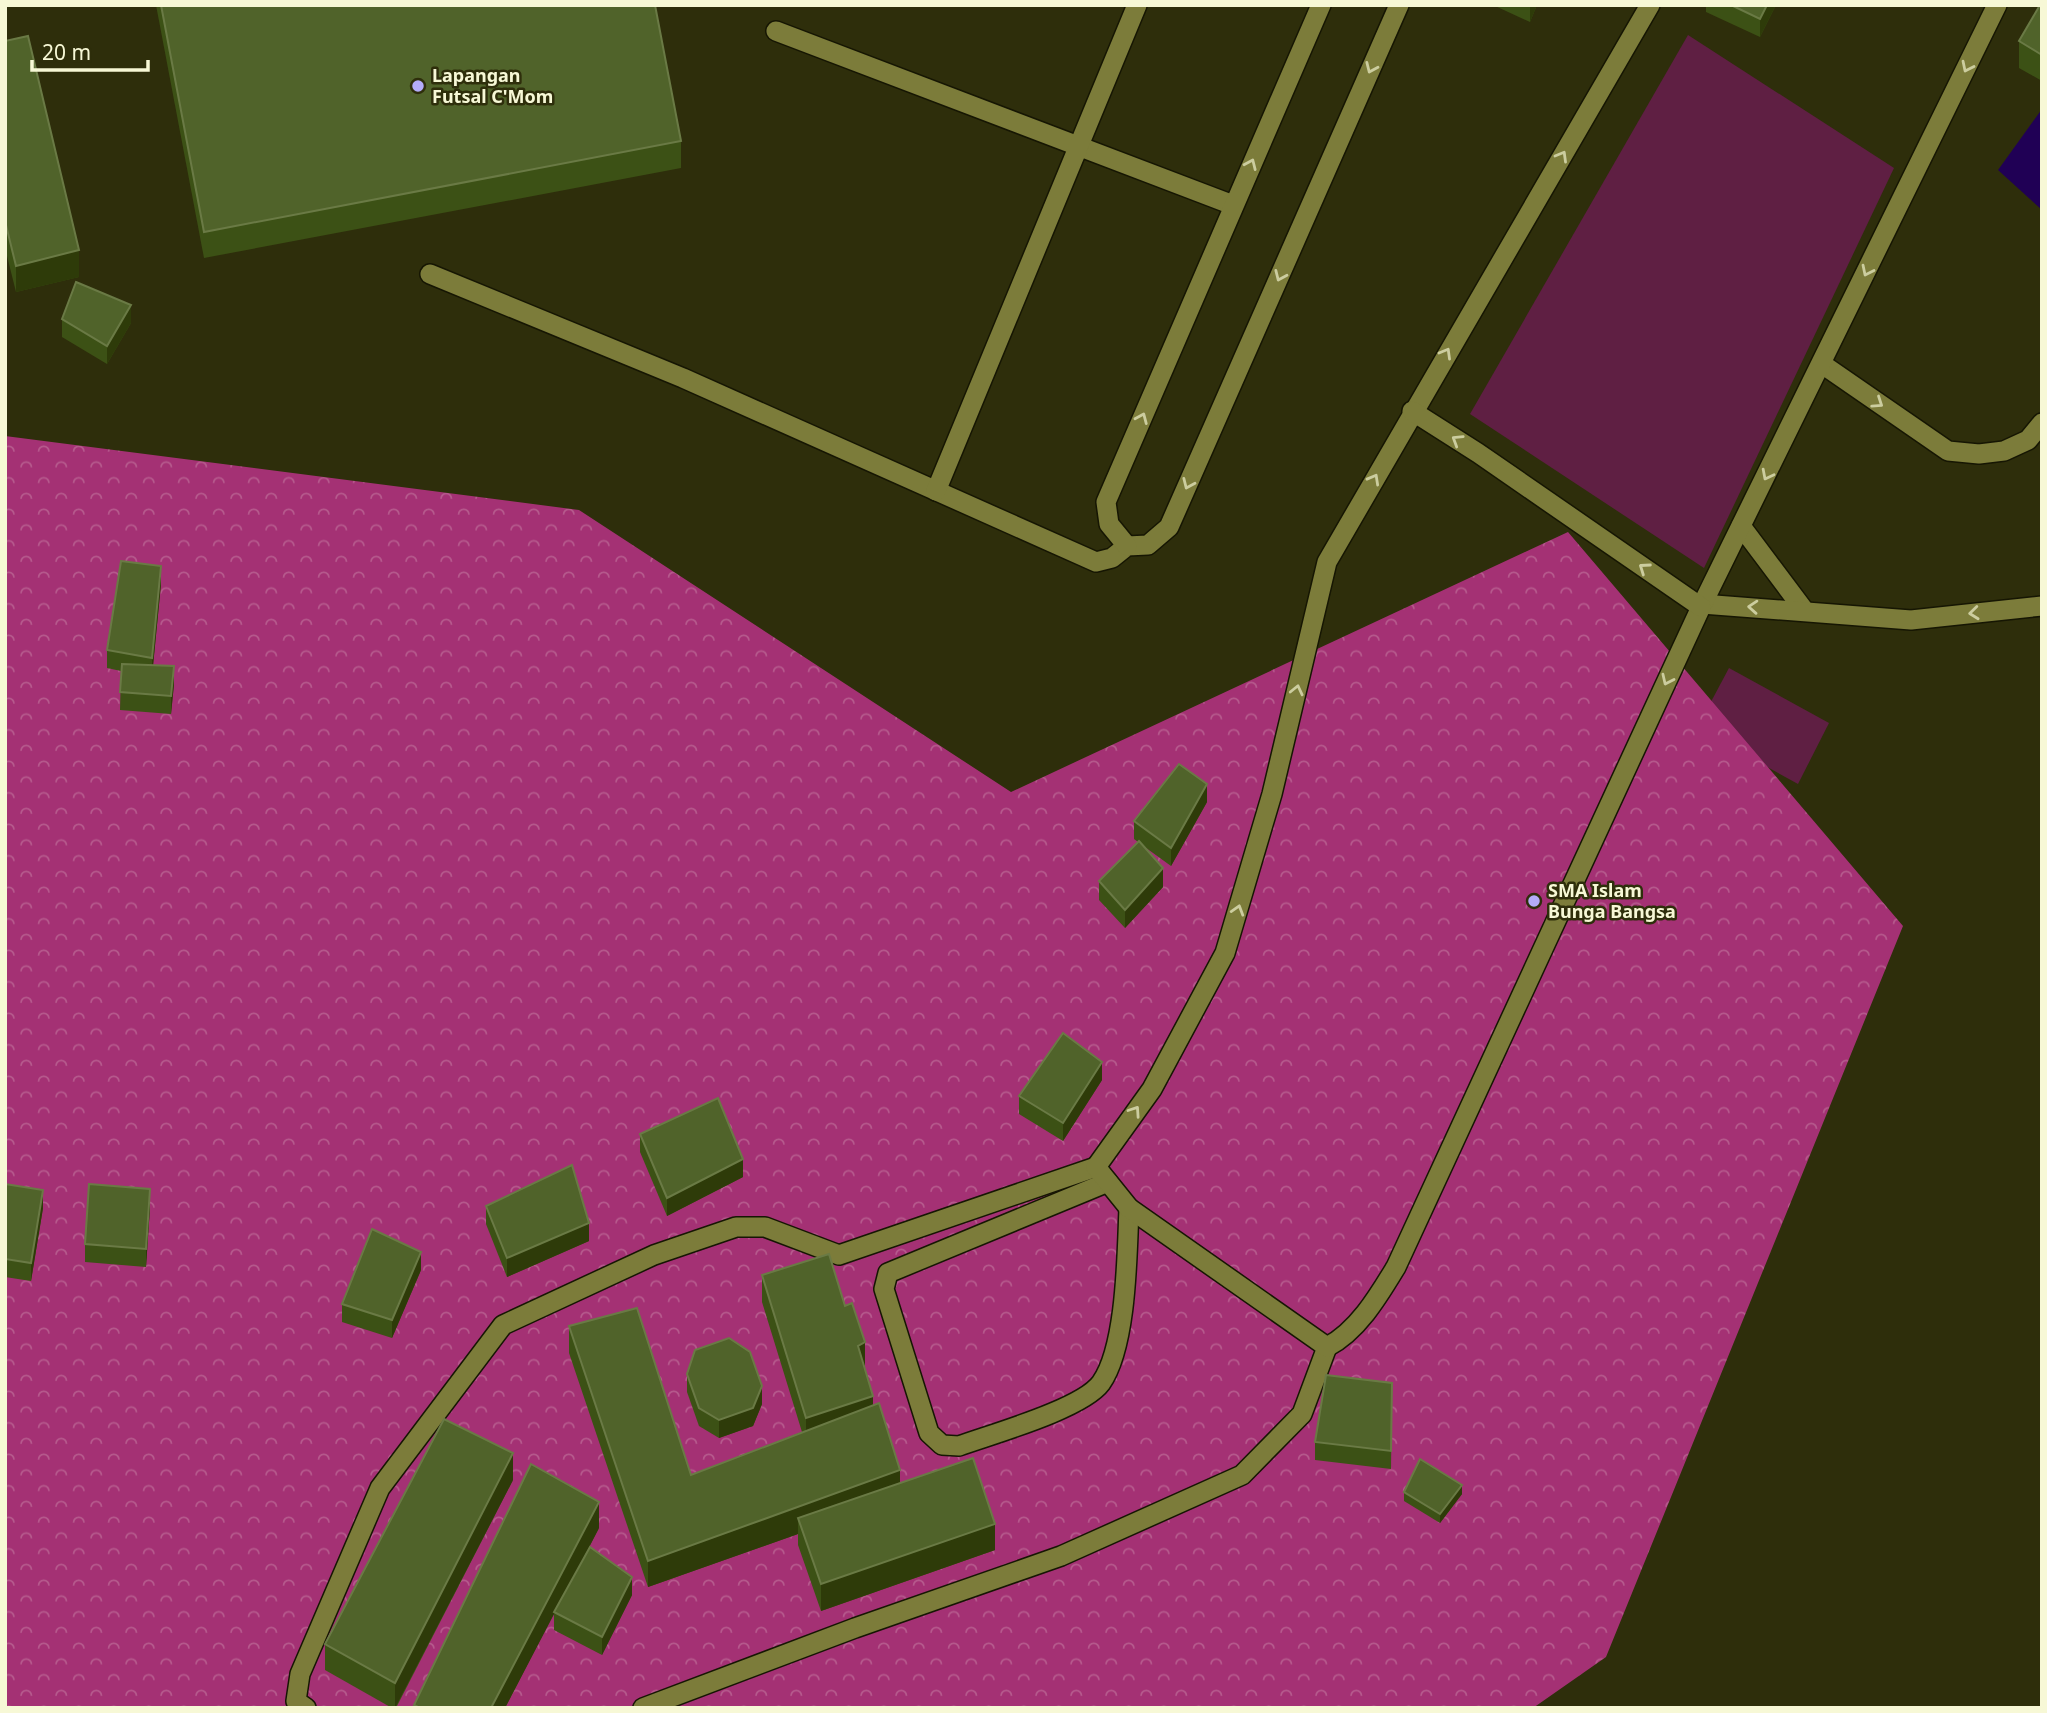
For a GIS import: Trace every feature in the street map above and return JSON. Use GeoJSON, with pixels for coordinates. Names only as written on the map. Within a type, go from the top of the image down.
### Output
{"type":"FeatureCollection","features":[{"type":"Feature","properties":{"kind":"street"},"geometry":{"type":"LineString","coordinates":[[936,491],[1137,5]]}},
{"type":"Feature","properties":{"kind":"street"},"geometry":{"type":"LineString","coordinates":[[1127,546],[1109,524],[1107,502],[1321,5]]}},
{"type":"Feature","properties":{"kind":"street"},"geometry":{"type":"LineString","coordinates":[[430,274],[683,377],[1096,562],[1112,558],[1127,546],[1148,545],[1169,527],[1399,5]]}},
{"type":"Feature","properties":{"kind":"street"},"geometry":{"type":"LineString","coordinates":[[1129,1208],[1119,1335],[1100,1383],[1066,1407],[959,1446],[942,1445],[929,1433],[884,1289],[888,1273],[1102,1175],[1152,1089],[1224,953],[1272,794],[1327,562],[1412,411],[1650,5]]}},
{"type":"Feature","properties":{"kind":"street"},"geometry":{"type":"LineString","coordinates":[[643,1708],[855,1628],[1061,1556],[1242,1475],[1301,1414],[1327,1347],[1338,1341],[1376,1301],[1396,1266],[1701,605],[1997,5]]}},
{"type":"Feature","properties":{"kind":"street"},"geometry":{"type":"LineString","coordinates":[[776,32],[1233,205]]}},
{"type":"Feature","properties":{"kind":"street"},"geometry":{"type":"LineString","coordinates":[[1822,364],[1948,451],[1979,454],[2004,451],[2028,440],[2042,423]]}},
{"type":"Feature","properties":{"kind":"street"},"geometry":{"type":"LineString","coordinates":[[1412,411],[1701,605],[1804,610],[1911,620],[2042,606]]}},
{"type":"Feature","properties":{"kind":"street"},"geometry":{"type":"LineString","coordinates":[[1741,526],[1804,610]]}},
{"type":"Feature","properties":{"kind":"street"},"geometry":{"type":"LineString","coordinates":[[1102,1175],[1129,1208],[1327,1347]]}},
{"type":"Feature","properties":{"kind":"street"},"geometry":{"type":"LineString","coordinates":[[306,1708],[296,1701],[300,1674],[380,1488],[503,1325],[654,1255],[736,1227],[765,1227],[839,1255],[1102,1175]]}},
{"type":"Feature","properties":{"kind":"shaded area"},"geometry":{"type":"Polygon","coordinates":[[[1688,35],[1894,168],[1704,568],[1470,414],[1688,35]]]}},
{"type":"Feature","properties":{"kind":"shaded area"},"geometry":{"type":"Polygon","coordinates":[[[2042,109],[2042,210],[1998,170],[2042,109]]]}},
{"type":"Feature","properties":{"kind":"shaded area"},"geometry":{"type":"Polygon","coordinates":[[[1729,668],[1829,723],[1798,784],[1697,728],[1729,668]]]}},
{"type":"Feature","properties":{"kind":"green space","name":"SMA Islam Bunga Bangsa"},"geometry":{"type":"Polygon","coordinates":[[[5,436],[579,510],[1011,792],[1568,532],[1903,926],[1606,1657],[1533,1708],[5,1708],[5,436]]]}},
{"type":"Feature","properties":{"kind":"building","name":"Lapangan Futsal C'Mom"},"geometry":{"type":"Polygon","coordinates":[[[161,5],[655,5],[681,141],[204,232],[161,5]]]}},
{"type":"Feature","properties":{"kind":"building"},"geometry":{"type":"Polygon","coordinates":[[[1731,5],[1767,5],[1760,19],[1731,5]]]}},
{"type":"Feature","properties":{"kind":"building"},"geometry":{"type":"Polygon","coordinates":[[[2042,5],[2042,55],[2019,41],[2042,5]]]}},
{"type":"Feature","properties":{"kind":"building"},"geometry":{"type":"Polygon","coordinates":[[[28,36],[79,250],[16,266],[5,221],[5,41],[28,36]]]}},
{"type":"Feature","properties":{"kind":"building"},"geometry":{"type":"Polygon","coordinates":[[[76,282],[131,305],[107,346],[62,319],[76,282]]]}},
{"type":"Feature","properties":{"kind":"building"},"geometry":{"type":"Polygon","coordinates":[[[121,561],[161,566],[152,658],[107,650],[121,561]]]}},
{"type":"Feature","properties":{"kind":"building"},"geometry":{"type":"Polygon","coordinates":[[[122,664],[174,666],[171,696],[120,692],[122,664]]]}},
{"type":"Feature","properties":{"kind":"building"},"geometry":{"type":"Polygon","coordinates":[[[1179,764],[1207,784],[1171,848],[1134,821],[1179,764]]]}},
{"type":"Feature","properties":{"kind":"building"},"geometry":{"type":"Polygon","coordinates":[[[1139,841],[1163,868],[1125,910],[1099,881],[1139,841]]]}},
{"type":"Feature","properties":{"kind":"building"},"geometry":{"type":"Polygon","coordinates":[[[1063,1033],[1102,1062],[1063,1123],[1019,1096],[1063,1033]]]}},
{"type":"Feature","properties":{"kind":"building"},"geometry":{"type":"Polygon","coordinates":[[[718,1098],[743,1159],[667,1198],[640,1134],[718,1098]]]}},
{"type":"Feature","properties":{"kind":"building"},"geometry":{"type":"Polygon","coordinates":[[[572,1165],[589,1223],[507,1258],[486,1206],[572,1165]]]}},
{"type":"Feature","properties":{"kind":"building"},"geometry":{"type":"Polygon","coordinates":[[[5,1184],[43,1190],[31,1263],[5,1259],[5,1184]]]}},
{"type":"Feature","properties":{"kind":"building"},"geometry":{"type":"Polygon","coordinates":[[[89,1184],[150,1189],[146,1249],[85,1244],[89,1184]]]}},
{"type":"Feature","properties":{"kind":"building"},"geometry":{"type":"Polygon","coordinates":[[[372,1229],[421,1252],[392,1320],[342,1304],[372,1229]]]}},
{"type":"Feature","properties":{"kind":"building"},"geometry":{"type":"Polygon","coordinates":[[[829,1254],[845,1306],[852,1303],[865,1342],[858,1346],[873,1396],[806,1418],[762,1275],[829,1254]]]}},
{"type":"Feature","properties":{"kind":"building"},"geometry":{"type":"Polygon","coordinates":[[[637,1308],[691,1475],[879,1403],[900,1470],[648,1561],[569,1326],[637,1308]]]}},
{"type":"Feature","properties":{"kind":"building"},"geometry":{"type":"Polygon","coordinates":[[[729,1338],[750,1352],[762,1386],[753,1408],[719,1420],[699,1408],[687,1374],[695,1350],[729,1338]]]}},
{"type":"Feature","properties":{"kind":"building"},"geometry":{"type":"Polygon","coordinates":[[[1326,1375],[1392,1383],[1391,1451],[1315,1442],[1326,1375]]]}},
{"type":"Feature","properties":{"kind":"building"},"geometry":{"type":"Polygon","coordinates":[[[444,1419],[513,1453],[395,1683],[325,1644],[444,1419]]]}},
{"type":"Feature","properties":{"kind":"building"},"geometry":{"type":"Polygon","coordinates":[[[973,1458],[995,1524],[821,1584],[798,1518],[973,1458]]]}},
{"type":"Feature","properties":{"kind":"building"},"geometry":{"type":"Polygon","coordinates":[[[1420,1459],[1462,1485],[1440,1514],[1404,1492],[1420,1459]]]}},
{"type":"Feature","properties":{"kind":"building"},"geometry":{"type":"Polygon","coordinates":[[[531,1464],[599,1502],[491,1708],[420,1708],[414,1705],[531,1464]]]}},
{"type":"Feature","properties":{"kind":"building"},"geometry":{"type":"Polygon","coordinates":[[[590,1547],[632,1577],[602,1637],[554,1612],[590,1547]]]}},
{"type":"Feature","properties":{"kind":"place","name":"Lapangan Futsal C'Mom"},"geometry":{"type":"Point","coordinates":[418,86]}},
{"type":"Feature","properties":{"kind":"place","name":"SMA Islam Bunga Bangsa"},"geometry":{"type":"Point","coordinates":[1534,901]}}]}
